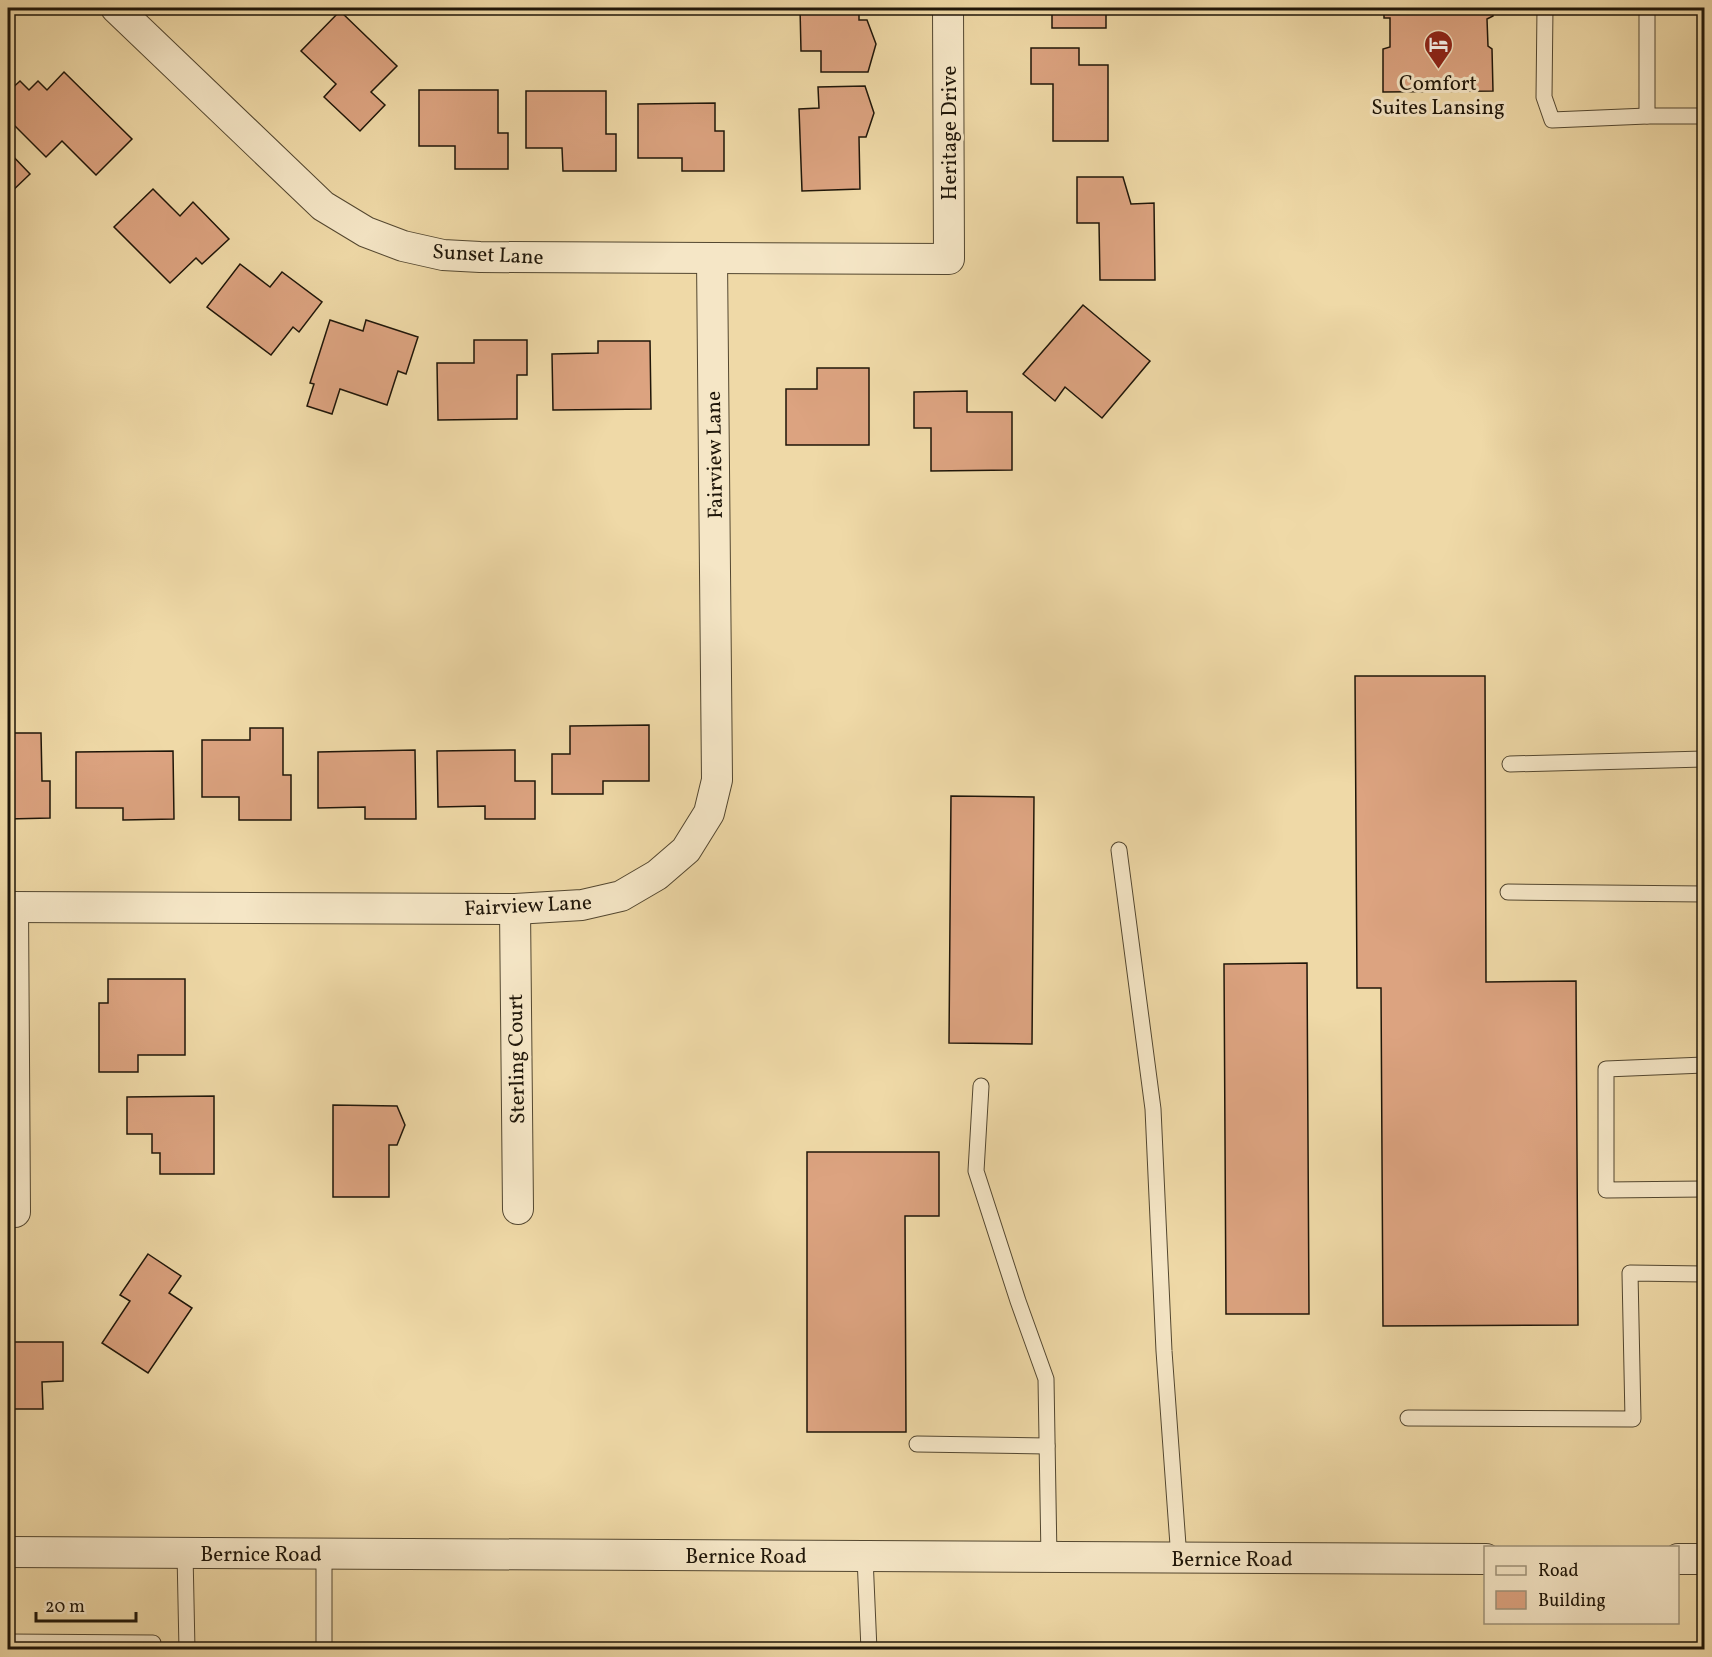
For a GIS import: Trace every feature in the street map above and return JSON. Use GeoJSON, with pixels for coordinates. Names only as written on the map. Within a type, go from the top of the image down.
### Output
{"type":"FeatureCollection","features":[{"type":"Feature","properties":{"kind":"street","name":"Sunset Lane"},"geometry":{"type":"LineString","coordinates":[[116,8],[323,206],[366,232],[403,246],[443,255],[480,257],[949,259]]}},
{"type":"Feature","properties":{"kind":"street","name":"Heritage Drive"},"geometry":{"type":"LineString","coordinates":[[948,8],[949,259]]}},
{"type":"Feature","properties":{"kind":"street","name":"Fairview Lane"},"geometry":{"type":"LineString","coordinates":[[10,907],[514,909],[582,905],[621,896],[657,875],[686,850],[709,813],[717,780],[712,259]]}},
{"type":"Feature","properties":{"kind":"street"},"geometry":{"type":"LineString","coordinates":[[10,907],[15,1212]]}},
{"type":"Feature","properties":{"kind":"street","name":"Sterling Court"},"geometry":{"type":"LineString","coordinates":[[514,909],[518,1209]]}},
{"type":"Feature","properties":{"kind":"street","name":"Bernice Road"},"geometry":{"type":"LineString","coordinates":[[8,1552],[1484,1559]]}},
{"type":"Feature","properties":{"kind":"street"},"geometry":{"type":"LineString","coordinates":[[1679,1559],[1704,1559]]}},
{"type":"Feature","properties":{"kind":"lane"},"geometry":{"type":"LineString","coordinates":[[1545,8],[1544,97],[1552,120],[1704,116]]}},
{"type":"Feature","properties":{"kind":"lane"},"geometry":{"type":"LineString","coordinates":[[1647,8],[1647,116]]}},
{"type":"Feature","properties":{"kind":"lane"},"geometry":{"type":"LineString","coordinates":[[1510,764],[1704,759]]}},
{"type":"Feature","properties":{"kind":"lane"},"geometry":{"type":"LineString","coordinates":[[1119,850],[1154,1109],[1164,1351],[1179,1559]]}},
{"type":"Feature","properties":{"kind":"lane"},"geometry":{"type":"LineString","coordinates":[[1508,892],[1704,894]]}},
{"type":"Feature","properties":{"kind":"lane"},"geometry":{"type":"LineString","coordinates":[[1704,1065],[1606,1069],[1606,1190],[1704,1189]]}},
{"type":"Feature","properties":{"kind":"lane"},"geometry":{"type":"LineString","coordinates":[[981,1086],[976,1171],[1018,1302],[1046,1379],[1049,1558]]}},
{"type":"Feature","properties":{"kind":"lane"},"geometry":{"type":"LineString","coordinates":[[1408,1418],[1633,1419],[1630,1273],[1704,1274]]}},
{"type":"Feature","properties":{"kind":"lane"},"geometry":{"type":"LineString","coordinates":[[917,1444],[1047,1446]]}},
{"type":"Feature","properties":{"kind":"lane"},"geometry":{"type":"LineString","coordinates":[[185,1553],[187,1650]]}},
{"type":"Feature","properties":{"kind":"lane"},"geometry":{"type":"LineString","coordinates":[[324,1554],[324,1650]]}},
{"type":"Feature","properties":{"kind":"lane"},"geometry":{"type":"LineString","coordinates":[[865,1557],[869,1650]]}},
{"type":"Feature","properties":{"kind":"lane"},"geometry":{"type":"LineString","coordinates":[[8,1642],[59,1646],[153,1643],[153,1650]]}},
{"type":"Feature","properties":{"kind":"building"},"geometry":{"type":"Polygon","coordinates":[[[800,8],[859,8],[859,20],[867,20],[876,44],[868,72],[821,72],[821,51],[801,51],[800,8]]]}},
{"type":"Feature","properties":{"kind":"building"},"geometry":{"type":"Polygon","coordinates":[[[1052,8],[1106,8],[1106,28],[1052,28],[1052,8]]]}},
{"type":"Feature","properties":{"kind":"building","name":"Comfort Suites Lansing"},"geometry":{"type":"Polygon","coordinates":[[[1384,8],[1493,8],[1493,16],[1487,19],[1488,46],[1492,49],[1493,91],[1383,92],[1383,49],[1390,47],[1390,18],[1384,18],[1384,8]]]}},
{"type":"Feature","properties":{"kind":"building"},"geometry":{"type":"Polygon","coordinates":[[[340,11],[397,66],[371,92],[385,105],[360,131],[324,97],[336,84],[301,51],[340,11]]]}},
{"type":"Feature","properties":{"kind":"building"},"geometry":{"type":"Polygon","coordinates":[[[1031,48],[1079,48],[1079,65],[1108,65],[1108,141],[1053,141],[1053,84],[1031,84],[1031,48]]]}},
{"type":"Feature","properties":{"kind":"building"},"geometry":{"type":"Polygon","coordinates":[[[64,72],[132,139],[96,175],[62,141],[46,157],[8,119],[8,92],[20,81],[29,90],[38,81],[47,90],[64,72]]]}},
{"type":"Feature","properties":{"kind":"building"},"geometry":{"type":"Polygon","coordinates":[[[865,86],[874,113],[866,137],[859,137],[860,189],[802,191],[799,109],[819,108],[818,87],[865,86]]]}},
{"type":"Feature","properties":{"kind":"building"},"geometry":{"type":"Polygon","coordinates":[[[419,90],[498,90],[498,133],[508,133],[508,169],[455,169],[455,146],[419,146],[419,90]]]}},
{"type":"Feature","properties":{"kind":"building"},"geometry":{"type":"Polygon","coordinates":[[[526,91],[606,91],[606,134],[616,134],[616,171],[563,171],[562,148],[526,148],[526,91]]]}},
{"type":"Feature","properties":{"kind":"building"},"geometry":{"type":"Polygon","coordinates":[[[715,103],[715,131],[724,131],[724,171],[682,171],[682,158],[638,158],[638,104],[715,103]]]}},
{"type":"Feature","properties":{"kind":"building"},"geometry":{"type":"Polygon","coordinates":[[[8,151],[30,174],[8,195],[8,151]]]}},
{"type":"Feature","properties":{"kind":"building"},"geometry":{"type":"Polygon","coordinates":[[[1077,177],[1123,177],[1131,204],[1154,203],[1155,280],[1100,280],[1099,223],[1077,223],[1077,177]]]}},
{"type":"Feature","properties":{"kind":"building"},"geometry":{"type":"Polygon","coordinates":[[[153,189],[180,216],[193,202],[229,239],[202,264],[196,258],[170,283],[114,227],[153,189]]]}},
{"type":"Feature","properties":{"kind":"building"},"geometry":{"type":"Polygon","coordinates":[[[240,264],[270,287],[282,272],[322,302],[299,332],[293,327],[271,355],[207,307],[240,264]]]}},
{"type":"Feature","properties":{"kind":"building"},"geometry":{"type":"Polygon","coordinates":[[[1083,305],[1150,361],[1102,418],[1065,387],[1055,401],[1023,374],[1083,305]]]}},
{"type":"Feature","properties":{"kind":"building"},"geometry":{"type":"Polygon","coordinates":[[[330,320],[363,331],[366,320],[418,337],[406,374],[398,371],[387,405],[340,389],[332,414],[307,406],[314,384],[310,383],[330,320]]]}},
{"type":"Feature","properties":{"kind":"building"},"geometry":{"type":"Polygon","coordinates":[[[474,340],[527,340],[527,375],[517,375],[517,419],[438,420],[437,363],[474,363],[474,340]]]}},
{"type":"Feature","properties":{"kind":"building"},"geometry":{"type":"Polygon","coordinates":[[[598,341],[650,341],[651,409],[553,410],[552,354],[598,353],[598,341]]]}},
{"type":"Feature","properties":{"kind":"building"},"geometry":{"type":"Polygon","coordinates":[[[817,368],[869,368],[869,445],[786,445],[786,389],[817,389],[817,368]]]}},
{"type":"Feature","properties":{"kind":"building"},"geometry":{"type":"Polygon","coordinates":[[[967,391],[967,412],[1012,412],[1012,470],[931,471],[931,428],[914,428],[914,392],[967,391]]]}},
{"type":"Feature","properties":{"kind":"building"},"geometry":{"type":"Polygon","coordinates":[[[1355,676],[1485,676],[1486,982],[1576,981],[1578,1325],[1383,1326],[1381,988],[1357,988],[1355,676]]]}},
{"type":"Feature","properties":{"kind":"building"},"geometry":{"type":"Polygon","coordinates":[[[649,725],[649,781],[603,781],[603,794],[552,794],[552,754],[570,754],[570,726],[649,725]]]}},
{"type":"Feature","properties":{"kind":"building"},"geometry":{"type":"Polygon","coordinates":[[[250,728],[283,728],[283,775],[291,775],[291,820],[239,820],[239,797],[202,797],[202,740],[250,740],[250,728]]]}},
{"type":"Feature","properties":{"kind":"building"},"geometry":{"type":"Polygon","coordinates":[[[8,733],[41,733],[42,781],[50,781],[50,818],[8,819],[8,733]]]}},
{"type":"Feature","properties":{"kind":"building"},"geometry":{"type":"Polygon","coordinates":[[[415,750],[416,819],[365,819],[365,807],[318,808],[318,752],[415,750]]]}},
{"type":"Feature","properties":{"kind":"building"},"geometry":{"type":"Polygon","coordinates":[[[515,750],[515,781],[535,781],[535,819],[485,819],[485,806],[438,807],[437,751],[515,750]]]}},
{"type":"Feature","properties":{"kind":"building"},"geometry":{"type":"Polygon","coordinates":[[[173,751],[174,819],[123,820],[123,808],[76,808],[76,752],[173,751]]]}},
{"type":"Feature","properties":{"kind":"building"},"geometry":{"type":"Polygon","coordinates":[[[951,796],[1034,797],[1032,1044],[949,1043],[951,796]]]}},
{"type":"Feature","properties":{"kind":"building"},"geometry":{"type":"Polygon","coordinates":[[[1307,963],[1309,1314],[1226,1314],[1224,964],[1307,963]]]}},
{"type":"Feature","properties":{"kind":"building"},"geometry":{"type":"Polygon","coordinates":[[[108,979],[185,979],[185,1055],[138,1055],[138,1072],[99,1072],[99,1003],[108,1003],[108,979]]]}},
{"type":"Feature","properties":{"kind":"building"},"geometry":{"type":"Polygon","coordinates":[[[214,1096],[214,1174],[160,1174],[160,1153],[152,1153],[152,1134],[127,1134],[127,1097],[214,1096]]]}},
{"type":"Feature","properties":{"kind":"building"},"geometry":{"type":"Polygon","coordinates":[[[333,1105],[397,1106],[405,1125],[397,1145],[389,1145],[389,1197],[333,1197],[333,1105]]]}},
{"type":"Feature","properties":{"kind":"building"},"geometry":{"type":"Polygon","coordinates":[[[807,1152],[939,1152],[939,1216],[905,1216],[906,1432],[807,1432],[807,1152]]]}},
{"type":"Feature","properties":{"kind":"building"},"geometry":{"type":"Polygon","coordinates":[[[148,1254],[181,1276],[169,1293],[192,1308],[148,1373],[102,1343],[130,1301],[120,1295],[148,1254]]]}},
{"type":"Feature","properties":{"kind":"building"},"geometry":{"type":"Polygon","coordinates":[[[14,1342],[63,1342],[63,1381],[42,1382],[43,1409],[8,1409],[8,1354],[14,1354],[14,1342]]]}},
{"type":"Feature","properties":{"kind":"place","name":"Comfort Suites Lansing"},"geometry":{"type":"Point","coordinates":[1438,70]}}]}
